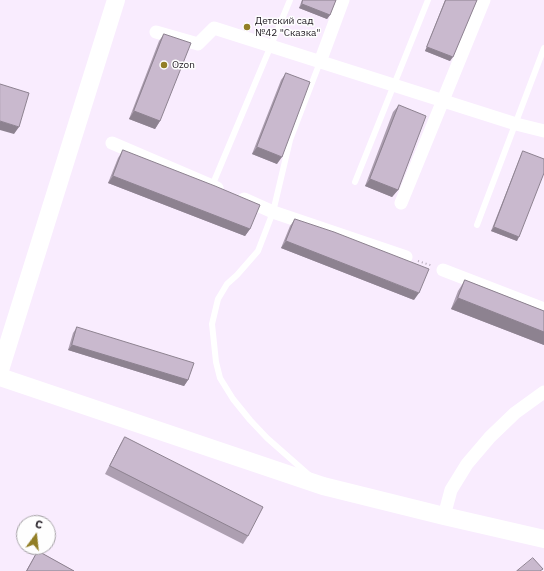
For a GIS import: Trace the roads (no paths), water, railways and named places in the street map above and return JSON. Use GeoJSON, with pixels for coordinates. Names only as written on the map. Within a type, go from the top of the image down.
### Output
{"type":"FeatureCollection","features":[{"type":"Feature","properties":{"kind":"street"},"geometry":{"type":"LineString","coordinates":[[0,370],[116,0]]}},
{"type":"Feature","properties":{"kind":"street"},"geometry":{"type":"LineString","coordinates":[[320,62],[343,0]]}},
{"type":"Feature","properties":{"kind":"street"},"geometry":{"type":"LineString","coordinates":[[401,202],[484,0]]}},
{"type":"Feature","properties":{"kind":"street"},"geometry":{"type":"LineString","coordinates":[[156,32],[198,44],[214,28],[516,124],[544,131]]}},
{"type":"Feature","properties":{"kind":"street"},"geometry":{"type":"LineString","coordinates":[[112,143],[273,212],[406,257]]}},
{"type":"Feature","properties":{"kind":"street"},"geometry":{"type":"LineString","coordinates":[[443,270],[544,309]]}},
{"type":"Feature","properties":{"kind":"street"},"geometry":{"type":"LineString","coordinates":[[0,377],[323,486],[544,539]]}},
{"type":"Feature","properties":{"kind":"street"},"geometry":{"type":"LineString","coordinates":[[444,516],[451,490],[467,464],[490,437],[515,413],[544,392]]}},
{"type":"Feature","properties":{"kind":"lane"},"geometry":{"type":"LineString","coordinates":[[212,186],[290,0]]}},
{"type":"Feature","properties":{"kind":"lane"},"geometry":{"type":"LineString","coordinates":[[355,182],[428,0]]}},
{"type":"Feature","properties":{"kind":"lane"},"geometry":{"type":"LineString","coordinates":[[478,225],[544,48]]}},
{"type":"Feature","properties":{"kind":"lane"},"geometry":{"type":"LineString","coordinates":[[320,62],[290,140],[273,212],[258,250],[227,284],[218,299],[212,324],[216,362],[220,378],[234,399],[250,420],[267,438],[323,486]]}},
{"type":"Feature","properties":{"kind":"place","name":"Детский сад №42 \"Сказка\""},"geometry":{"type":"Point","coordinates":[247,27]}},
{"type":"Feature","properties":{"kind":"place","name":"Ozon"},"geometry":{"type":"Point","coordinates":[164,65]}}]}
